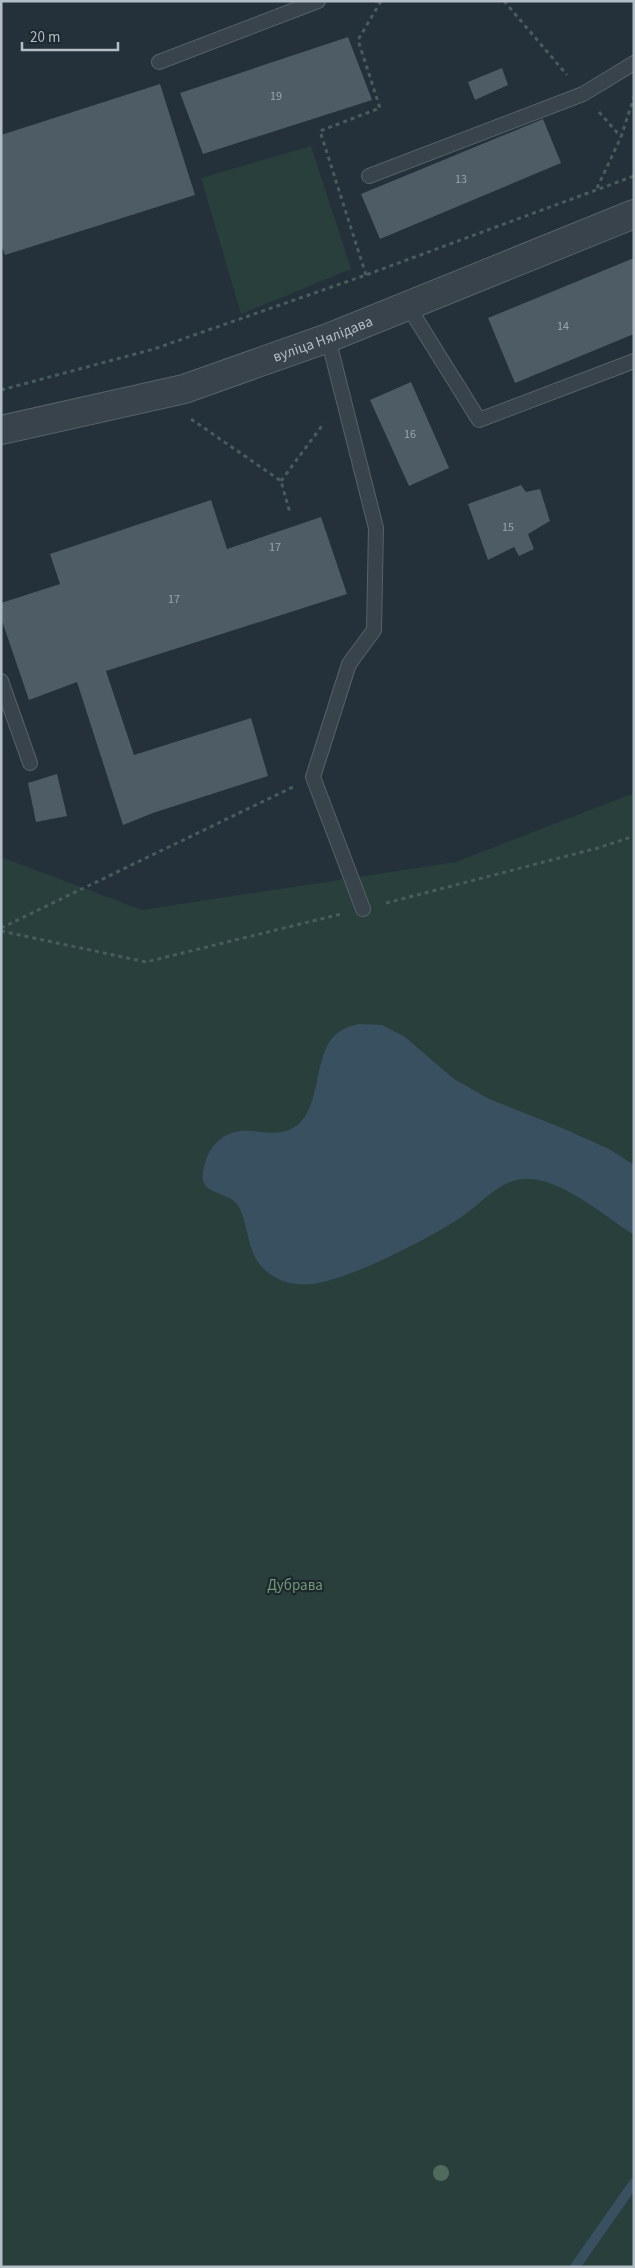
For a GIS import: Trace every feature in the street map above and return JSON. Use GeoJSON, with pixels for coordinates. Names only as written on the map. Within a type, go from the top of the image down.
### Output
{"type":"FeatureCollection","features":[{"type":"Feature","properties":{"kind":"street","name":"вуліца Нялідава"},"geometry":{"type":"LineString","coordinates":[[1,430],[184,389],[328,338],[634,214]]}},
{"type":"Feature","properties":{"kind":"lane"},"geometry":{"type":"LineString","coordinates":[[159,62],[318,1]]}},
{"type":"Feature","properties":{"kind":"lane"},"geometry":{"type":"LineString","coordinates":[[369,176],[583,94],[634,63]]}},
{"type":"Feature","properties":{"kind":"lane"},"geometry":{"type":"LineString","coordinates":[[408,306],[479,420],[634,360]]}},
{"type":"Feature","properties":{"kind":"lane"},"geometry":{"type":"LineString","coordinates":[[328,338],[376,528],[374,630],[349,664],[313,777],[363,909]]}},
{"type":"Feature","properties":{"kind":"lane"},"geometry":{"type":"LineString","coordinates":[[1,681],[30,763]]}},
{"type":"Feature","properties":{"kind":"path"},"geometry":{"type":"LineString","coordinates":[[366,275],[320,131],[380,108],[358,40],[381,1]]}},
{"type":"Feature","properties":{"kind":"path"},"geometry":{"type":"LineString","coordinates":[[504,1],[621,137]]}},
{"type":"Feature","properties":{"kind":"path"},"geometry":{"type":"LineString","coordinates":[[596,188],[621,137],[634,97]]}},
{"type":"Feature","properties":{"kind":"path"},"geometry":{"type":"LineString","coordinates":[[1,390],[154,349],[366,275],[596,188],[634,176]]}},
{"type":"Feature","properties":{"kind":"path"},"geometry":{"type":"LineString","coordinates":[[281,480],[343,398]]}},
{"type":"Feature","properties":{"kind":"path"},"geometry":{"type":"LineString","coordinates":[[190,418],[281,480],[290,513]]}},
{"type":"Feature","properties":{"kind":"path"},"geometry":{"type":"LineString","coordinates":[[1,930],[313,777]]}},
{"type":"Feature","properties":{"kind":"path"},"geometry":{"type":"LineString","coordinates":[[1,930],[146,962],[363,909],[598,848],[634,836]]}},
{"type":"Feature","properties":{"kind":"green space"},"geometry":{"type":"Polygon","coordinates":[[[311,146],[351,269],[241,314],[201,178],[311,146]]]}},
{"type":"Feature","properties":{"kind":"green space","name":"Дубрава"},"geometry":{"type":"Polygon","coordinates":[[[634,793],[634,2267],[1,2267],[1,857],[142,910],[456,862],[634,793]]]}},
{"type":"Feature","properties":{"kind":"water"},"geometry":{"type":"Polygon","coordinates":[[[359,1024],[382,1025],[405,1037],[454,1079],[489,1099],[609,1149],[634,1165],[634,1235],[566,1190],[537,1180],[523,1179],[505,1184],[460,1218],[428,1237],[347,1275],[312,1284],[293,1284],[268,1273],[256,1259],[250,1245],[242,1214],[236,1202],[209,1189],[205,1184],[203,1177],[206,1160],[214,1145],[225,1136],[244,1131],[282,1132],[291,1129],[302,1121],[309,1109],[314,1094],[326,1049],[333,1037],[350,1026],[359,1024]]]}},
{"type":"Feature","properties":{"kind":"building"},"geometry":{"type":"Polygon","coordinates":[[[348,37],[372,100],[203,154],[180,93],[348,37]]]}},
{"type":"Feature","properties":{"kind":"building"},"geometry":{"type":"Polygon","coordinates":[[[502,68],[508,85],[475,100],[468,82],[502,68]]]}},
{"type":"Feature","properties":{"kind":"building"},"geometry":{"type":"Polygon","coordinates":[[[160,84],[195,195],[5,255],[1,244],[1,135],[160,84]]]}},
{"type":"Feature","properties":{"kind":"building"},"geometry":{"type":"Polygon","coordinates":[[[543,119],[561,163],[380,239],[361,194],[543,119]]]}},
{"type":"Feature","properties":{"kind":"building"},"geometry":{"type":"Polygon","coordinates":[[[634,258],[634,334],[515,383],[488,318],[634,258]]]}},
{"type":"Feature","properties":{"kind":"building"},"geometry":{"type":"Polygon","coordinates":[[[411,382],[449,468],[409,486],[370,400],[411,382]]]}},
{"type":"Feature","properties":{"kind":"building"},"geometry":{"type":"Polygon","coordinates":[[[521,485],[526,492],[540,489],[550,521],[528,534],[534,549],[519,556],[514,547],[488,560],[468,504],[521,485]]]}},
{"type":"Feature","properties":{"kind":"building"},"geometry":{"type":"Polygon","coordinates":[[[211,500],[227,549],[321,517],[347,594],[106,671],[134,755],[251,718],[268,776],[153,813],[123,825],[77,682],[29,700],[1,618],[1,603],[60,584],[50,554],[211,500]]]}},
{"type":"Feature","properties":{"kind":"building"},"geometry":{"type":"Polygon","coordinates":[[[57,774],[67,816],[36,822],[28,783],[57,774]]]}},
{"type":"Feature","properties":{"kind":"waterway"},"geometry":{"type":"LineString","coordinates":[[575,2267],[634,2183]]}}]}
